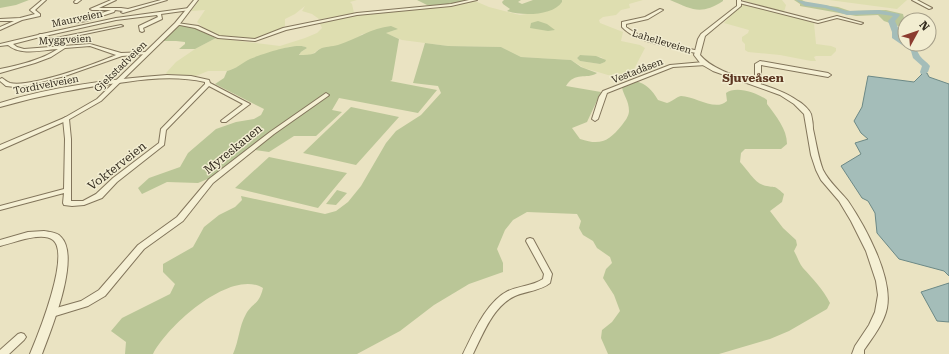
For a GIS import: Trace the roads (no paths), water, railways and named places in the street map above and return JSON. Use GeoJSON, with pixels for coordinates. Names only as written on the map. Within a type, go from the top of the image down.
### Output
{"type":"FeatureCollection","features":[{"type":"Feature","properties":{"kind":"street","name":"Maurveien"},"geometry":{"type":"LineString","coordinates":[[0,20],[21,19],[38,15],[32,10],[44,0]]}},
{"type":"Feature","properties":{"kind":"street"},"geometry":{"type":"LineString","coordinates":[[114,0],[92,9],[127,10]]}},
{"type":"Feature","properties":{"kind":"street"},"geometry":{"type":"LineString","coordinates":[[116,19],[119,14],[127,10],[165,0]]}},
{"type":"Feature","properties":{"kind":"street","name":"Gjekstadveien"},"geometry":{"type":"LineString","coordinates":[[0,148],[66,119],[95,102],[120,80],[177,24],[196,0]]}},
{"type":"Feature","properties":{"kind":"street"},"geometry":{"type":"LineString","coordinates":[[177,24],[196,27],[218,37],[255,40],[285,29],[357,14],[451,5],[475,0]]}},
{"type":"Feature","properties":{"kind":"street"},"geometry":{"type":"LineString","coordinates":[[914,0],[930,8]]}},
{"type":"Feature","properties":{"kind":"street"},"geometry":{"type":"LineString","coordinates":[[740,1],[818,22],[837,17],[861,23]]}},
{"type":"Feature","properties":{"kind":"street","name":"Lahelleveien"},"geometry":{"type":"LineString","coordinates":[[740,1],[739,6],[735,10],[703,35],[697,52],[698,58],[704,64],[758,84],[795,101],[807,113],[819,168],[822,175],[842,199],[854,217],[866,240],[882,288],[882,306],[873,328],[859,349],[858,354]]}},
{"type":"Feature","properties":{"kind":"street","name":"Maurveien"},"geometry":{"type":"LineString","coordinates":[[66,23],[96,16],[116,9]]}},
{"type":"Feature","properties":{"kind":"street","name":"Maurveien"},"geometry":{"type":"LineString","coordinates":[[0,45],[116,19],[189,9]]}},
{"type":"Feature","properties":{"kind":"street","name":"Lahelleveien"},"geometry":{"type":"LineString","coordinates":[[661,10],[646,18],[624,23],[624,27],[629,32],[697,52]]}},
{"type":"Feature","properties":{"kind":"street"},"geometry":{"type":"LineString","coordinates":[[142,31],[141,27],[160,18],[158,13]]}},
{"type":"Feature","properties":{"kind":"street","name":"Maurveien"},"geometry":{"type":"LineString","coordinates":[[0,29],[21,19]]}},
{"type":"Feature","properties":{"kind":"street","name":"Maurveien"},"geometry":{"type":"LineString","coordinates":[[40,35],[46,39],[56,39],[121,26]]}},
{"type":"Feature","properties":{"kind":"street","name":"Myggveien"},"geometry":{"type":"LineString","coordinates":[[9,43],[15,48],[24,50],[96,46],[121,54],[147,53]]}},
{"type":"Feature","properties":{"kind":"street"},"geometry":{"type":"LineString","coordinates":[[0,71],[40,61],[65,47]]}},
{"type":"Feature","properties":{"kind":"street"},"geometry":{"type":"LineString","coordinates":[[2,80],[7,84],[13,85],[41,81],[121,54]]}},
{"type":"Feature","properties":{"kind":"street"},"geometry":{"type":"LineString","coordinates":[[758,84],[758,64],[760,63],[828,75]]}},
{"type":"Feature","properties":{"kind":"street","name":"Vestadåsen"},"geometry":{"type":"LineString","coordinates":[[595,119],[600,108],[600,98],[605,92],[672,66],[704,64]]}},
{"type":"Feature","properties":{"kind":"street"},"geometry":{"type":"LineString","coordinates":[[120,80],[175,76],[199,78],[247,104],[224,121]]}},
{"type":"Feature","properties":{"kind":"street","name":"Tordivelveien"},"geometry":{"type":"LineString","coordinates":[[0,104],[37,94],[120,80]]}},
{"type":"Feature","properties":{"kind":"street","name":"Vokterveien"},"geometry":{"type":"LineString","coordinates":[[66,119],[68,139],[67,203],[84,203],[99,196],[115,180],[162,144],[163,130],[208,84]]}},
{"type":"Feature","properties":{"kind":"street","name":"Myreskauen"},"geometry":{"type":"LineString","coordinates":[[52,313],[88,303],[102,293],[141,247],[180,219],[212,181],[272,132],[326,95]]}},
{"type":"Feature","properties":{"kind":"street"},"geometry":{"type":"LineString","coordinates":[[0,208],[67,190]]}},
{"type":"Feature","properties":{"kind":"street"},"geometry":{"type":"LineString","coordinates":[[0,243],[30,235],[40,234],[56,238],[61,242],[64,254],[62,274],[52,313],[36,354]]}},
{"type":"Feature","properties":{"kind":"street"},"geometry":{"type":"LineString","coordinates":[[468,354],[486,320],[496,305],[508,295],[522,288],[544,283],[547,279],[548,274],[530,241]]}},
{"type":"Feature","properties":{"kind":"street"},"geometry":{"type":"LineString","coordinates":[[2,354],[21,337]]}},
{"type":"Feature","properties":{"kind":"water"},"geometry":{"type":"Polygon","coordinates":[[[924,72],[927,73],[929,77],[949,84],[949,276],[944,271],[899,259],[877,233],[875,213],[868,201],[862,198],[841,166],[861,154],[855,143],[868,139],[861,133],[854,121],[862,107],[868,76],[914,82],[924,72]]]}},
{"type":"Feature","properties":{"kind":"water"},"geometry":{"type":"Polygon","coordinates":[[[949,283],[949,322],[937,321],[921,292],[949,283]]]}},
{"type":"Feature","properties":{"kind":"waterway"},"geometry":{"type":"LineString","coordinates":[[799,0],[808,4],[847,13],[885,12],[897,15],[891,21],[896,32],[896,38],[914,50],[916,56],[926,66],[924,72]]}},
{"type":"Feature","properties":{"kind":"district","name":"Sjuveåsen"},"geometry":{"type":"Point","coordinates":[753,78]}}]}
